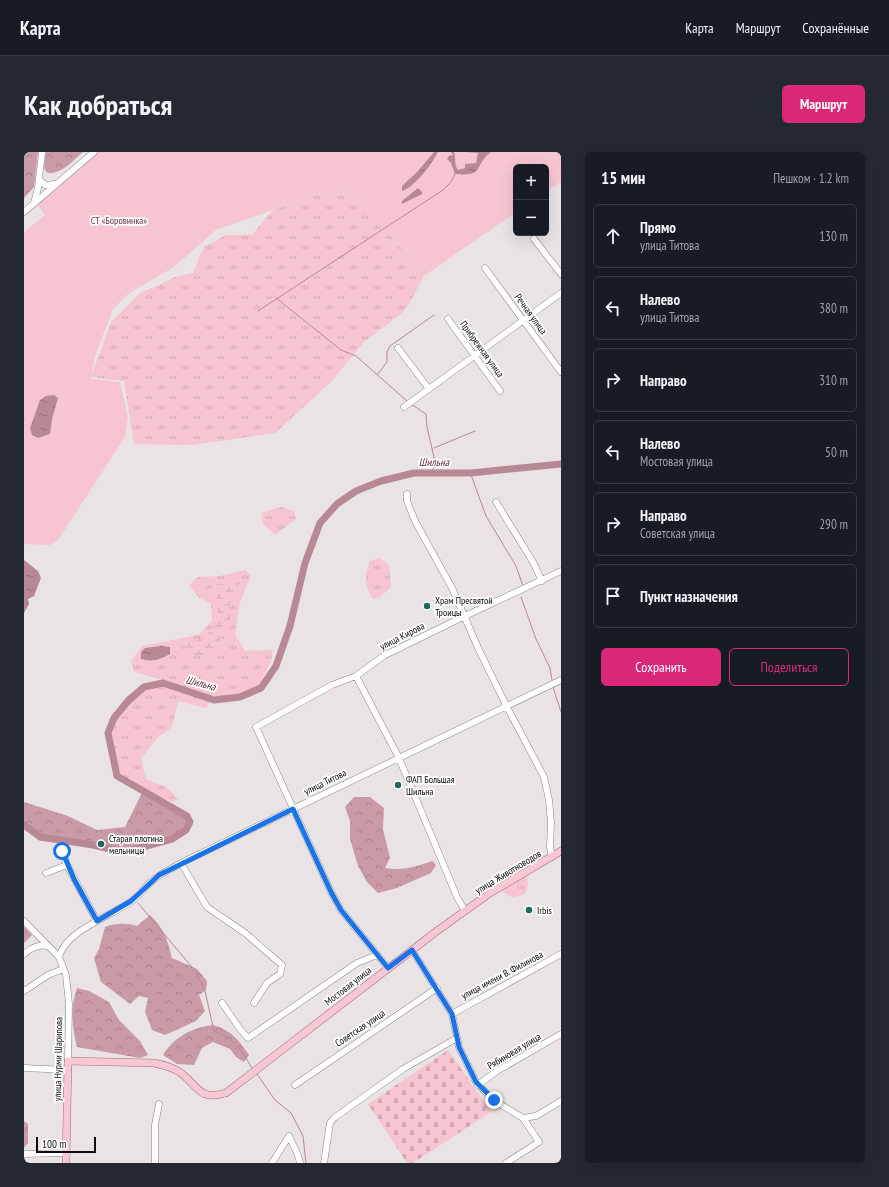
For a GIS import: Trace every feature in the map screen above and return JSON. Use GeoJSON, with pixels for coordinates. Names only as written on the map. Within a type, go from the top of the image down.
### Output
{"type":"FeatureCollection","features":[{"type":"Feature","properties":{"kind":"main road","name":"улица Животноводов"},"geometry":{"type":"LineString","coordinates":[[465,911],[490,893],[561,851]]}},
{"type":"Feature","properties":{"kind":"main road","name":"Мостовая улица"},"geometry":{"type":"LineString","coordinates":[[68,1061],[161,1064],[181,1073],[197,1090],[206,1096],[216,1096],[226,1093],[388,968],[465,911]]}},
{"type":"Feature","properties":{"kind":"main road","name":"улица Нурми Шарипова"},"geometry":{"type":"LineString","coordinates":[[66,1163],[68,1061]]}},
{"type":"Feature","properties":{"kind":"street"},"geometry":{"type":"LineString","coordinates":[[33,204],[39,179],[42,152]]}},
{"type":"Feature","properties":{"kind":"street"},"geometry":{"type":"LineString","coordinates":[[24,212],[94,152]]}},
{"type":"Feature","properties":{"kind":"street"},"geometry":{"type":"LineString","coordinates":[[39,179],[45,185],[56,183]]}},
{"type":"Feature","properties":{"kind":"street"},"geometry":{"type":"LineString","coordinates":[[534,239],[561,274]]}},
{"type":"Feature","properties":{"kind":"street","name":"Речная улица"},"geometry":{"type":"LineString","coordinates":[[485,268],[522,321],[561,372]]}},
{"type":"Feature","properties":{"kind":"street"},"geometry":{"type":"LineString","coordinates":[[404,406],[561,293]]}},
{"type":"Feature","properties":{"kind":"street","name":"Прибрежная улица"},"geometry":{"type":"LineString","coordinates":[[448,319],[500,391]]}},
{"type":"Feature","properties":{"kind":"street"},"geometry":{"type":"LineString","coordinates":[[398,348],[429,388]]}},
{"type":"Feature","properties":{"kind":"street"},"geometry":{"type":"LineString","coordinates":[[407,494],[407,501],[415,521],[449,582],[506,707],[544,777],[549,800],[551,822],[550,847],[552,857]]}},
{"type":"Feature","properties":{"kind":"street"},"geometry":{"type":"LineString","coordinates":[[496,502],[533,562],[542,581]]}},
{"type":"Feature","properties":{"kind":"street","name":"улица Кирова"},"geometry":{"type":"LineString","coordinates":[[293,809],[256,727],[332,685],[356,676],[385,655],[561,571]]}},
{"type":"Feature","properties":{"kind":"street"},"geometry":{"type":"LineString","coordinates":[[356,676],[399,758],[457,898],[465,911]]}},
{"type":"Feature","properties":{"kind":"street","name":"улица Титова"},"geometry":{"type":"LineString","coordinates":[[59,957],[61,951],[69,941],[97,921],[131,901],[159,875],[561,680]]}},
{"type":"Feature","properties":{"kind":"street"},"geometry":{"type":"LineString","coordinates":[[293,809],[341,910],[388,968]]}},
{"type":"Feature","properties":{"kind":"street"},"geometry":{"type":"LineString","coordinates":[[62,851],[67,864],[97,921]]}},
{"type":"Feature","properties":{"kind":"street"},"geometry":{"type":"LineString","coordinates":[[181,863],[207,907],[245,932],[282,965],[280,974],[267,983],[254,1003]]}},
{"type":"Feature","properties":{"kind":"street"},"geometry":{"type":"LineString","coordinates":[[46,873],[67,864]]}},
{"type":"Feature","properties":{"kind":"street"},"geometry":{"type":"LineString","coordinates":[[24,921],[59,957]]}},
{"type":"Feature","properties":{"kind":"street"},"geometry":{"type":"LineString","coordinates":[[24,954],[35,946],[47,946]]}},
{"type":"Feature","properties":{"kind":"street"},"geometry":{"type":"LineString","coordinates":[[412,950],[452,1014],[457,1038],[465,1062],[478,1085],[494,1100],[523,1118],[539,1142],[506,1163]]}},
{"type":"Feature","properties":{"kind":"street","name":"улица имени В. Филинова"},"geometry":{"type":"LineString","coordinates":[[452,1014],[561,954]]}},
{"type":"Feature","properties":{"kind":"street","name":"Мостовая улица"},"geometry":{"type":"LineString","coordinates":[[222,1003],[248,1038],[357,963],[377,955]]}},
{"type":"Feature","properties":{"kind":"street","name":"улица Нурми Шарипова"},"geometry":{"type":"LineString","coordinates":[[59,957],[68,985],[68,1061]]}},
{"type":"Feature","properties":{"kind":"street"},"geometry":{"type":"LineString","coordinates":[[24,991],[48,975],[63,969]]}},
{"type":"Feature","properties":{"kind":"street","name":"Советская улица"},"geometry":{"type":"LineString","coordinates":[[295,1085],[436,988]]}},
{"type":"Feature","properties":{"kind":"street","name":"Рябиновая улица"},"geometry":{"type":"LineString","coordinates":[[478,1085],[497,1071],[561,1034]]}},
{"type":"Feature","properties":{"kind":"street"},"geometry":{"type":"LineString","coordinates":[[324,1163],[330,1123],[334,1118],[403,1068],[457,1038]]}},
{"type":"Feature","properties":{"kind":"street"},"geometry":{"type":"LineString","coordinates":[[24,1068],[68,1070]]}},
{"type":"Feature","properties":{"kind":"street"},"geometry":{"type":"LineString","coordinates":[[523,1118],[536,1116],[561,1101]]}},
{"type":"Feature","properties":{"kind":"street"},"geometry":{"type":"LineString","coordinates":[[155,1163],[155,1125],[159,1104]]}},
{"type":"Feature","properties":{"kind":"street"},"geometry":{"type":"LineString","coordinates":[[272,1163],[289,1136],[300,1163]]}},
{"type":"Feature","properties":{"kind":"street"},"geometry":{"type":"LineString","coordinates":[[24,1154],[66,1153]]}},
{"type":"Feature","properties":{"kind":"green space"},"geometry":{"type":"Polygon","coordinates":[[[24,152],[38,152],[34,187],[24,198],[24,152]]]}},
{"type":"Feature","properties":{"kind":"green space"},"geometry":{"type":"Polygon","coordinates":[[[46,152],[83,152],[66,167],[51,173],[46,172],[44,167],[46,152]]]}},
{"type":"Feature","properties":{"kind":"green space","name":"СТ «Боровинка»"},"geometry":{"type":"Polygon","coordinates":[[[94,152],[561,152],[561,182],[549,189],[549,164],[513,164],[513,214],[424,276],[411,258],[347,188],[333,197],[318,194],[216,230],[174,267],[128,294],[113,309],[95,356],[91,379],[120,382],[128,417],[125,437],[58,540],[50,545],[24,544],[24,232],[45,215],[35,201],[94,152]]]}},
{"type":"Feature","properties":{"kind":"green space"},"geometry":{"type":"Polygon","coordinates":[[[347,188],[411,258],[424,276],[409,304],[401,314],[364,342],[332,381],[275,433],[193,445],[134,444],[124,381],[91,377],[111,322],[139,294],[175,277],[193,273],[204,247],[226,235],[252,235],[273,210],[318,194],[333,197],[347,188]]]}},
{"type":"Feature","properties":{"kind":"green space"},"geometry":{"type":"Polygon","coordinates":[[[281,507],[294,511],[296,519],[275,535],[263,524],[261,513],[281,507]]]}},
{"type":"Feature","properties":{"kind":"green space"},"geometry":{"type":"Polygon","coordinates":[[[380,558],[389,565],[391,587],[380,597],[373,599],[368,589],[366,576],[370,561],[380,558]]]}},
{"type":"Feature","properties":{"kind":"green space"},"geometry":{"type":"Polygon","coordinates":[[[245,570],[251,576],[240,602],[235,635],[245,651],[273,650],[271,661],[257,690],[236,697],[215,696],[205,708],[178,701],[172,727],[157,738],[141,759],[146,779],[168,788],[178,800],[173,802],[143,791],[138,792],[122,778],[114,768],[108,747],[110,726],[113,716],[119,707],[126,698],[138,688],[156,683],[170,682],[134,672],[131,661],[142,646],[198,635],[212,621],[211,604],[198,597],[189,585],[198,577],[220,576],[245,570]]]}},
{"type":"Feature","properties":{"kind":"green space"},"geometry":{"type":"Polygon","coordinates":[[[239,582],[238,589],[229,604],[231,615],[228,625],[217,645],[203,655],[187,655],[184,644],[198,640],[205,636],[215,625],[218,605],[217,598],[211,585],[239,582]]]}},
{"type":"Feature","properties":{"kind":"green space"},"geometry":{"type":"Polygon","coordinates":[[[143,791],[187,816],[190,822],[186,830],[172,839],[124,852],[93,845],[40,837],[24,825],[24,802],[68,816],[97,830],[125,827],[143,791]]]}},
{"type":"Feature","properties":{"kind":"green space"},"geometry":{"type":"Polygon","coordinates":[[[354,797],[370,797],[384,808],[383,829],[390,858],[385,868],[408,868],[432,861],[436,865],[431,873],[397,888],[378,893],[367,882],[358,866],[350,839],[350,821],[345,807],[354,797]]]}},
{"type":"Feature","properties":{"kind":"green space"},"geometry":{"type":"Polygon","coordinates":[[[527,873],[528,885],[525,894],[514,897],[503,892],[502,888],[527,873]]]}},
{"type":"Feature","properties":{"kind":"green space"},"geometry":{"type":"Polygon","coordinates":[[[150,915],[159,925],[164,934],[172,958],[197,969],[207,981],[206,990],[199,995],[205,1011],[196,1021],[165,1035],[152,1030],[145,1012],[148,998],[139,996],[130,1004],[101,982],[94,958],[99,949],[105,927],[121,924],[137,926],[150,915]]]}},
{"type":"Feature","properties":{"kind":"green space"},"geometry":{"type":"Polygon","coordinates":[[[24,927],[32,935],[24,943],[24,927]]]}},
{"type":"Feature","properties":{"kind":"green space"},"geometry":{"type":"Polygon","coordinates":[[[77,988],[89,991],[109,1002],[119,1020],[140,1041],[148,1055],[140,1058],[77,1047],[72,1018],[73,1003],[77,988]]]}},
{"type":"Feature","properties":{"kind":"green space"},"geometry":{"type":"Polygon","coordinates":[[[213,1025],[230,1033],[238,1040],[249,1055],[244,1062],[236,1057],[230,1049],[213,1042],[202,1048],[194,1065],[177,1064],[163,1055],[173,1043],[185,1034],[198,1028],[213,1025]]]}},
{"type":"Feature","properties":{"kind":"green space"},"geometry":{"type":"Polygon","coordinates":[[[448,1050],[491,1112],[413,1163],[407,1163],[368,1104],[448,1050]]]}},
{"type":"Feature","properties":{"kind":"green space"},"geometry":{"type":"Polygon","coordinates":[[[24,1121],[28,1124],[28,1143],[24,1148],[24,1121]]]}},
{"type":"Feature","properties":{"kind":"water"},"geometry":{"type":"Polygon","coordinates":[[[434,152],[438,152],[432,163],[423,174],[412,185],[402,191],[402,186],[418,171],[434,152]]]}},
{"type":"Feature","properties":{"kind":"water"},"geometry":{"type":"Polygon","coordinates":[[[451,152],[454,152],[458,170],[465,168],[465,164],[476,163],[478,153],[466,152],[491,152],[482,161],[475,172],[471,174],[455,174],[451,163],[447,159],[449,156],[453,155],[451,152]]]}},
{"type":"Feature","properties":{"kind":"water"},"geometry":{"type":"Polygon","coordinates":[[[418,188],[422,194],[402,204],[402,201],[418,188]]]}},
{"type":"Feature","properties":{"kind":"water"},"geometry":{"type":"Polygon","coordinates":[[[54,395],[58,398],[52,419],[50,434],[38,438],[32,435],[30,428],[40,400],[46,396],[54,395]]]}},
{"type":"Feature","properties":{"kind":"water"},"geometry":{"type":"Polygon","coordinates":[[[24,560],[38,571],[41,578],[34,596],[28,599],[29,604],[24,613],[24,560]]]}},
{"type":"Feature","properties":{"kind":"water"},"geometry":{"type":"Polygon","coordinates":[[[161,646],[170,647],[170,654],[156,660],[141,659],[141,652],[145,648],[161,646]]]}},
{"type":"Feature","properties":{"kind":"waterway"},"geometry":{"type":"LineString","coordinates":[[258,311],[443,190],[451,182],[455,174]]}},
{"type":"Feature","properties":{"kind":"waterway"},"geometry":{"type":"LineString","coordinates":[[276,298],[341,350],[356,356],[407,401]]}},
{"type":"Feature","properties":{"kind":"waterway"},"geometry":{"type":"LineString","coordinates":[[378,374],[387,362],[387,352],[390,346],[434,315]]}},
{"type":"Feature","properties":{"kind":"waterway"},"geometry":{"type":"LineString","coordinates":[[411,404],[426,414],[427,427],[434,457],[433,472]]}},
{"type":"Feature","properties":{"kind":"waterway"},"geometry":{"type":"LineString","coordinates":[[434,448],[475,431]]}},
{"type":"Feature","properties":{"kind":"waterway","name":"Шильна"},"geometry":{"type":"LineString","coordinates":[[24,825],[40,837],[93,845],[124,852],[172,839],[186,830],[190,822],[187,816],[117,776],[108,733],[114,718],[128,701],[144,687],[163,683],[214,700],[240,697],[261,688],[276,666],[290,626],[305,563],[320,523],[337,504],[356,491],[381,481],[414,473],[471,473],[561,464]]}},
{"type":"Feature","properties":{"kind":"waterway"},"geometry":{"type":"LineString","coordinates":[[470,472],[486,516],[516,566],[523,586]]}},
{"type":"Feature","properties":{"kind":"waterway"},"geometry":{"type":"LineString","coordinates":[[521,597],[536,639],[550,668],[552,680]]}},
{"type":"Feature","properties":{"kind":"waterway"},"geometry":{"type":"LineString","coordinates":[[553,687],[561,712]]}},
{"type":"Feature","properties":{"kind":"waterway"},"geometry":{"type":"LineString","coordinates":[[138,903],[196,972],[205,991],[214,1031],[232,1041],[244,1055],[252,1068]]}},
{"type":"Feature","properties":{"kind":"waterway"},"geometry":{"type":"LineString","coordinates":[[257,1074],[275,1100],[291,1113],[303,1136],[306,1163]]}},
{"type":"Feature","properties":{"kind":"place","name":"Храм Пресвятой Троицы"},"geometry":{"type":"Point","coordinates":[427,606]}},
{"type":"Feature","properties":{"kind":"place","name":"ФАП Большая Шильна"},"geometry":{"type":"Point","coordinates":[398,785]}},
{"type":"Feature","properties":{"kind":"place","name":"Старая плотина мельницы"},"geometry":{"type":"Point","coordinates":[101,844]}},
{"type":"Feature","properties":{"kind":"place","name":"Irbis"},"geometry":{"type":"Point","coordinates":[529,910]}},
{"type":"Feature","properties":{"kind":"route"},"geometry":{"type":"LineString","coordinates":[[62,851],[74,879],[97,921],[142,893],[159,875],[293,809],[331,892],[341,910],[388,968],[412,950],[452,1014],[459,1047],[465,1062],[478,1085],[494,1100]]}}]}
